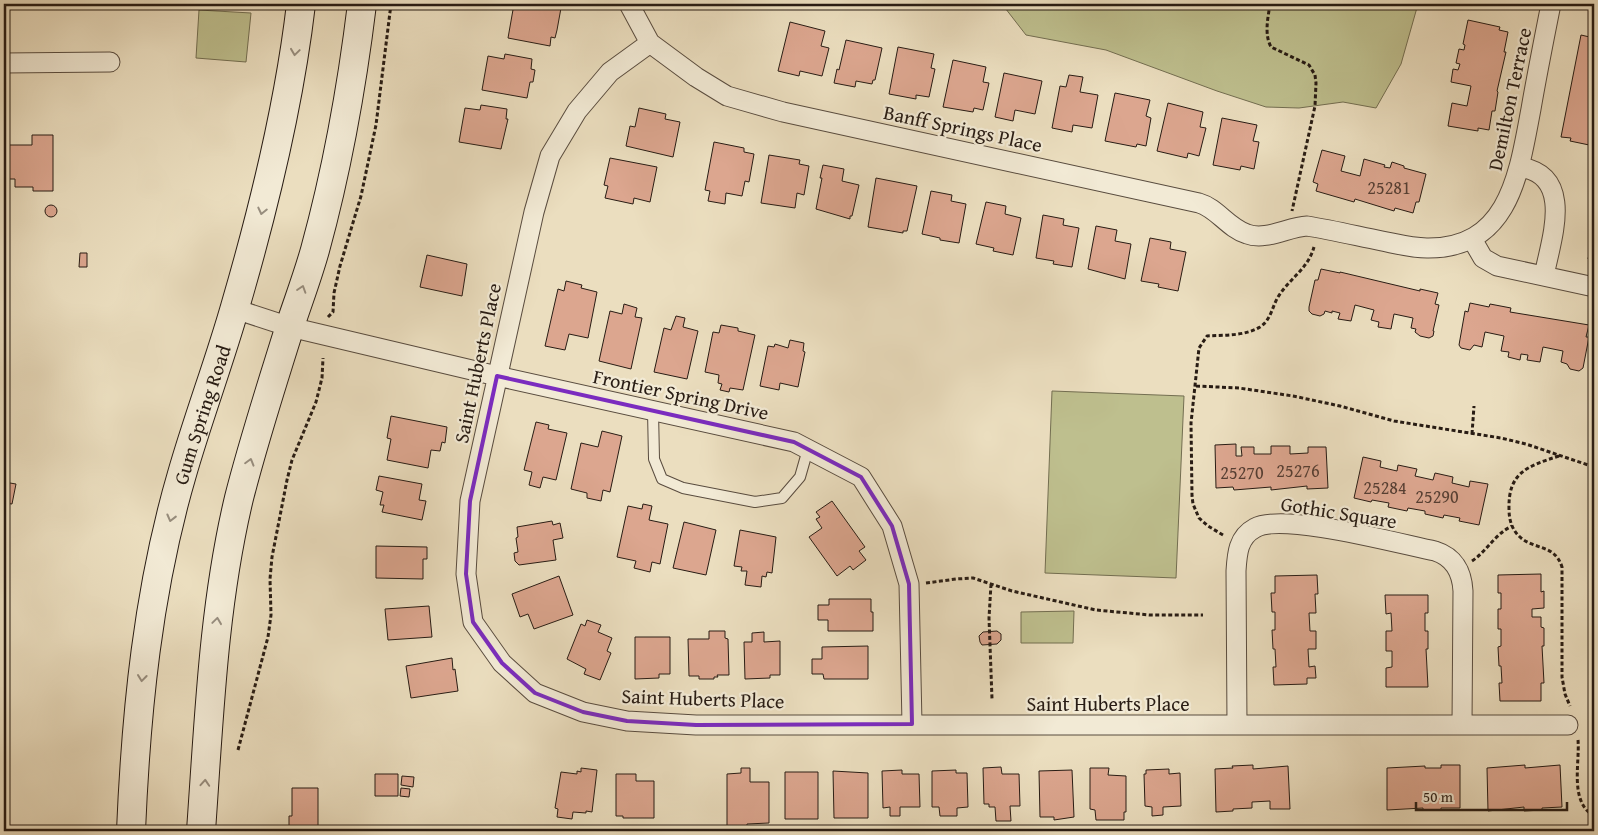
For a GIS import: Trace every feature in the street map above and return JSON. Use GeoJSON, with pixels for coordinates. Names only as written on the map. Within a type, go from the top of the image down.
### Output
{"type":"FeatureCollection","features":[{"type":"Feature","properties":{"kind":"main road","name":"Gum Spring Road"},"geometry":{"type":"LineString","coordinates":[[131,831],[138,712],[148,628],[160,566],[182,475],[235,309],[261,217],[291,78],[298,4]]}},
{"type":"Feature","properties":{"kind":"main road"},"geometry":{"type":"LineString","coordinates":[[201,831],[216,633],[226,558],[242,488],[290,327],[315,251],[336,160],[362,4]]}},
{"type":"Feature","properties":{"kind":"street","name":"Banff Springs Place"},"geometry":{"type":"LineString","coordinates":[[629,4],[650,43],[696,77],[727,96],[782,112],[1199,202],[1207,205],[1232,226],[1248,235],[1260,236],[1307,226],[1316,236]]}},
{"type":"Feature","properties":{"kind":"street","name":"Demilton Terrace"},"geometry":{"type":"LineString","coordinates":[[1316,236],[1417,248],[1440,247],[1466,242],[1480,233],[1505,205],[1512,192],[1520,167],[1551,4]]}},
{"type":"Feature","properties":{"kind":"street","name":"Saint Huberts Place"},"geometry":{"type":"LineString","coordinates":[[650,43],[610,72],[577,111],[550,156],[534,212],[470,501],[466,574],[473,622],[502,663],[535,693],[583,712],[627,721],[696,725],[1572,723]]}},
{"type":"Feature","properties":{"kind":"street"},"geometry":{"type":"LineString","coordinates":[[4,63],[110,62]]}},
{"type":"Feature","properties":{"kind":"street"},"geometry":{"type":"LineString","coordinates":[[1520,167],[1536,171],[1544,177],[1554,194],[1555,215],[1544,276]]}},
{"type":"Feature","properties":{"kind":"street"},"geometry":{"type":"LineString","coordinates":[[1472,239],[1482,258],[1489,263],[1594,287]]}},
{"type":"Feature","properties":{"kind":"street","name":"Frontier Spring Drive"},"geometry":{"type":"LineString","coordinates":[[235,309],[290,327],[498,376],[794,442],[861,477],[892,526],[909,584],[912,724]]}},
{"type":"Feature","properties":{"kind":"street","name":"Gothic Square"},"geometry":{"type":"LineString","coordinates":[[1237,725],[1236,571],[1238,548],[1241,541],[1254,528],[1263,524],[1285,523],[1353,533],[1444,554],[1456,566],[1461,576],[1463,591],[1462,724]]}},
{"type":"Feature","properties":{"kind":"lane"},"geometry":{"type":"LineString","coordinates":[[653,411],[654,459],[662,479],[683,488],[755,502],[782,498],[800,477],[808,449]]}},
{"type":"Feature","properties":{"kind":"path"},"geometry":{"type":"LineString","coordinates":[[328,317],[333,312],[334,293],[340,266],[361,196],[377,115],[391,4]]}},
{"type":"Feature","properties":{"kind":"path"},"geometry":{"type":"LineString","coordinates":[[1270,4],[1266,29],[1268,42],[1271,47],[1309,65],[1315,75],[1317,89],[1287,229]]}},
{"type":"Feature","properties":{"kind":"path"},"geometry":{"type":"LineString","coordinates":[[1227,537],[1203,521],[1197,514],[1193,504],[1191,423],[1199,348],[1207,336],[1242,334],[1262,326],[1268,320],[1282,291],[1309,260],[1316,236]]}},
{"type":"Feature","properties":{"kind":"path"},"geometry":{"type":"LineString","coordinates":[[238,750],[268,638],[270,572],[287,480],[292,460],[316,402],[322,378],[323,358]]}},
{"type":"Feature","properties":{"kind":"path"},"geometry":{"type":"LineString","coordinates":[[1196,386],[1239,388],[1293,396],[1340,406],[1394,422],[1501,438],[1594,467]]}},
{"type":"Feature","properties":{"kind":"path"},"geometry":{"type":"LineString","coordinates":[[1472,434],[1474,406]]}},
{"type":"Feature","properties":{"kind":"path"},"geometry":{"type":"LineString","coordinates":[[1559,456],[1533,465],[1517,476],[1510,491],[1508,510],[1512,526],[1518,535],[1523,540],[1549,550],[1559,560],[1562,567],[1562,677],[1572,723],[1578,788],[1585,807],[1594,816]]}},
{"type":"Feature","properties":{"kind":"path"},"geometry":{"type":"LineString","coordinates":[[1468,564],[1499,534],[1512,526]]}},
{"type":"Feature","properties":{"kind":"path"},"geometry":{"type":"LineString","coordinates":[[925,583],[973,578],[1012,592],[1096,610],[1150,615],[1204,615]]}},
{"type":"Feature","properties":{"kind":"path"},"geometry":{"type":"LineString","coordinates":[[991,584],[989,618],[992,699]]}},
{"type":"Feature","properties":{"kind":"highlighted area"},"geometry":{"type":"Polygon","coordinates":[[[497,376],[794,442],[861,477],[892,526],[909,584],[912,724],[696,725],[627,721],[583,712],[535,693],[502,663],[473,622],[466,574],[470,501],[497,376]]]}},
{"type":"Feature","properties":{"kind":"green space"},"geometry":{"type":"Polygon","coordinates":[[[1002,4],[1418,4],[1401,64],[1376,108],[1343,102],[1299,108],[1266,107],[1106,50],[1026,35],[1002,4]]]}},
{"type":"Feature","properties":{"kind":"green space"},"geometry":{"type":"Polygon","coordinates":[[[199,10],[251,13],[246,62],[196,58],[199,10]]]}},
{"type":"Feature","properties":{"kind":"green space"},"geometry":{"type":"Polygon","coordinates":[[[1052,391],[1184,396],[1176,578],[1045,573],[1052,391]]]}},
{"type":"Feature","properties":{"kind":"green space"},"geometry":{"type":"Polygon","coordinates":[[[1074,611],[1073,643],[1021,643],[1021,612],[1074,611]]]}},
{"type":"Feature","properties":{"kind":"building"},"geometry":{"type":"Polygon","coordinates":[[[514,4],[535,4],[561,8],[555,38],[551,37],[550,46],[508,38],[514,4]]]}},
{"type":"Feature","properties":{"kind":"building"},"geometry":{"type":"Polygon","coordinates":[[[1468,20],[1500,27],[1499,30],[1508,32],[1495,111],[1492,111],[1489,130],[1478,128],[1478,131],[1448,126],[1452,103],[1467,106],[1471,86],[1451,82],[1453,69],[1458,70],[1460,64],[1456,63],[1459,49],[1464,50],[1465,45],[1463,44],[1468,20]]]}},
{"type":"Feature","properties":{"kind":"building"},"geometry":{"type":"Polygon","coordinates":[[[790,22],[825,31],[821,46],[829,48],[822,76],[800,71],[799,76],[778,71],[790,22]]]}},
{"type":"Feature","properties":{"kind":"building"},"geometry":{"type":"Polygon","coordinates":[[[1581,35],[1594,38],[1594,146],[1570,141],[1571,138],[1561,137],[1581,35]]]}},
{"type":"Feature","properties":{"kind":"building"},"geometry":{"type":"Polygon","coordinates":[[[846,40],[882,48],[875,80],[873,80],[872,84],[856,81],[855,87],[834,83],[846,40]]]}},
{"type":"Feature","properties":{"kind":"building"},"geometry":{"type":"Polygon","coordinates":[[[898,47],[934,54],[931,68],[935,69],[929,97],[916,95],[916,99],[889,94],[898,47]]]}},
{"type":"Feature","properties":{"kind":"building"},"geometry":{"type":"Polygon","coordinates":[[[505,54],[532,59],[531,69],[535,70],[533,82],[530,82],[527,98],[482,90],[488,56],[504,59],[505,54]]]}},
{"type":"Feature","properties":{"kind":"building"},"geometry":{"type":"Polygon","coordinates":[[[953,60],[986,67],[983,82],[989,83],[983,110],[974,108],[973,112],[943,107],[953,60]]]}},
{"type":"Feature","properties":{"kind":"building"},"geometry":{"type":"Polygon","coordinates":[[[1004,73],[1042,81],[1035,114],[1015,110],[1013,121],[995,117],[1004,73]]]}},
{"type":"Feature","properties":{"kind":"building"},"geometry":{"type":"Polygon","coordinates":[[[1069,75],[1083,77],[1080,92],[1098,95],[1092,128],[1073,125],[1072,132],[1052,128],[1060,86],[1066,87],[1069,75]]]}},
{"type":"Feature","properties":{"kind":"building"},"geometry":{"type":"Polygon","coordinates":[[[1115,93],[1150,100],[1146,116],[1151,118],[1146,146],[1137,144],[1136,147],[1105,141],[1115,93]]]}},
{"type":"Feature","properties":{"kind":"building"},"geometry":{"type":"Polygon","coordinates":[[[1168,103],[1203,112],[1200,127],[1206,128],[1199,156],[1188,153],[1187,158],[1157,151],[1168,103]]]}},
{"type":"Feature","properties":{"kind":"building"},"geometry":{"type":"Polygon","coordinates":[[[481,105],[507,109],[506,119],[508,119],[501,149],[459,142],[465,108],[480,110],[481,105]]]}},
{"type":"Feature","properties":{"kind":"building"},"geometry":{"type":"Polygon","coordinates":[[[639,108],[666,114],[665,119],[680,122],[673,157],[626,146],[630,126],[635,127],[639,108]]]}},
{"type":"Feature","properties":{"kind":"building"},"geometry":{"type":"Polygon","coordinates":[[[1222,118],[1257,125],[1253,141],[1259,142],[1254,169],[1241,166],[1240,170],[1213,165],[1222,118]]]}},
{"type":"Feature","properties":{"kind":"building"},"geometry":{"type":"Polygon","coordinates":[[[32,135],[53,135],[53,191],[33,191],[33,187],[15,187],[15,179],[4,179],[4,145],[32,145],[32,135]]]}},
{"type":"Feature","properties":{"kind":"building"},"geometry":{"type":"Polygon","coordinates":[[[714,142],[744,148],[744,152],[754,154],[749,182],[745,181],[742,196],[726,193],[725,204],[708,201],[710,191],[705,190],[714,142]]]}},
{"type":"Feature","properties":{"kind":"building"},"geometry":{"type":"Polygon","coordinates":[[[1322,150],[1345,156],[1341,171],[1360,176],[1364,159],[1390,168],[1392,162],[1404,166],[1404,168],[1426,174],[1419,202],[1416,202],[1413,213],[1395,208],[1394,211],[1355,199],[1354,202],[1316,191],[1318,184],[1313,182],[1322,150]]]}},
{"type":"Feature","properties":{"kind":"building"},"geometry":{"type":"Polygon","coordinates":[[[769,155],[800,160],[799,164],[809,166],[804,195],[797,193],[795,208],[761,203],[769,155]]]}},
{"type":"Feature","properties":{"kind":"building"},"geometry":{"type":"Polygon","coordinates":[[[610,158],[657,167],[650,202],[634,198],[633,204],[605,198],[608,186],[604,185],[610,158]]]}},
{"type":"Feature","properties":{"kind":"building"},"geometry":{"type":"Polygon","coordinates":[[[823,165],[844,169],[842,181],[859,185],[850,219],[816,209],[823,165]]]}},
{"type":"Feature","properties":{"kind":"building"},"geometry":{"type":"Polygon","coordinates":[[[876,178],[917,186],[907,231],[903,231],[903,233],[868,227],[876,178]]]}},
{"type":"Feature","properties":{"kind":"building"},"geometry":{"type":"Polygon","coordinates":[[[931,191],[952,195],[951,201],[966,204],[959,243],[940,240],[940,238],[922,234],[931,191]]]}},
{"type":"Feature","properties":{"kind":"building"},"geometry":{"type":"Polygon","coordinates":[[[986,202],[1006,206],[1005,214],[1021,218],[1013,255],[993,251],[994,248],[976,244],[986,202]]]}},
{"type":"Feature","properties":{"kind":"building"},"geometry":{"type":"Polygon","coordinates":[[[49,205],[53,205],[57,211],[53,217],[49,217],[45,213],[45,209],[49,205]]]}},
{"type":"Feature","properties":{"kind":"building"},"geometry":{"type":"Polygon","coordinates":[[[1043,215],[1064,219],[1063,225],[1079,228],[1072,267],[1053,264],[1054,261],[1036,258],[1043,215]]]}},
{"type":"Feature","properties":{"kind":"building"},"geometry":{"type":"Polygon","coordinates":[[[1594,221],[1594,261],[1588,259],[1594,221]]]}},
{"type":"Feature","properties":{"kind":"building"},"geometry":{"type":"Polygon","coordinates":[[[1096,226],[1117,230],[1115,241],[1131,244],[1125,279],[1088,269],[1096,226]]]}},
{"type":"Feature","properties":{"kind":"building"},"geometry":{"type":"Polygon","coordinates":[[[1150,238],[1171,242],[1170,249],[1186,252],[1178,291],[1158,287],[1159,284],[1141,281],[1150,238]]]}},
{"type":"Feature","properties":{"kind":"building"},"geometry":{"type":"Polygon","coordinates":[[[80,253],[87,253],[87,267],[79,267],[80,253]]]}},
{"type":"Feature","properties":{"kind":"building"},"geometry":{"type":"Polygon","coordinates":[[[427,255],[467,264],[462,296],[420,287],[427,255]]]}},
{"type":"Feature","properties":{"kind":"building"},"geometry":{"type":"Polygon","coordinates":[[[1321,269],[1420,291],[1420,289],[1438,293],[1435,304],[1439,305],[1433,336],[1429,338],[1420,336],[1415,332],[1416,329],[1411,328],[1413,318],[1394,314],[1391,329],[1378,327],[1379,322],[1371,320],[1374,310],[1355,305],[1351,321],[1338,319],[1340,313],[1332,311],[1332,313],[1325,311],[1320,316],[1312,314],[1309,311],[1309,307],[1315,280],[1318,280],[1321,269]]]}},
{"type":"Feature","properties":{"kind":"building"},"geometry":{"type":"Polygon","coordinates":[[[566,281],[582,285],[581,288],[597,292],[588,338],[569,334],[565,350],[545,346],[558,289],[564,291],[566,281]]]}},
{"type":"Feature","properties":{"kind":"building"},"geometry":{"type":"Polygon","coordinates":[[[1470,303],[1489,307],[1490,304],[1511,308],[1510,312],[1589,325],[1586,337],[1589,337],[1583,368],[1579,371],[1570,369],[1567,364],[1561,362],[1563,351],[1543,347],[1540,362],[1527,360],[1528,355],[1521,354],[1520,360],[1508,357],[1509,352],[1501,351],[1504,336],[1485,332],[1482,347],[1474,345],[1470,350],[1461,348],[1459,345],[1465,311],[1468,312],[1470,303]]]}},
{"type":"Feature","properties":{"kind":"building"},"geometry":{"type":"Polygon","coordinates":[[[624,304],[637,308],[635,317],[642,318],[631,369],[599,361],[610,311],[622,314],[624,304]]]}},
{"type":"Feature","properties":{"kind":"building"},"geometry":{"type":"Polygon","coordinates":[[[676,316],[685,318],[683,327],[698,331],[687,379],[654,372],[664,328],[671,330],[676,316]]]}},
{"type":"Feature","properties":{"kind":"building"},"geometry":{"type":"Polygon","coordinates":[[[721,325],[738,328],[738,331],[755,335],[743,390],[730,388],[729,392],[720,390],[722,384],[718,383],[719,375],[705,372],[713,332],[719,333],[721,325]]]}},
{"type":"Feature","properties":{"kind":"building"},"geometry":{"type":"Polygon","coordinates":[[[790,340],[804,343],[803,351],[805,352],[798,387],[780,383],[779,390],[760,386],[768,346],[774,347],[775,344],[788,348],[790,340]]]}},
{"type":"Feature","properties":{"kind":"building"},"geometry":{"type":"Polygon","coordinates":[[[391,416],[447,427],[445,443],[442,442],[440,451],[431,450],[428,468],[387,460],[391,439],[387,438],[391,416]]]}},
{"type":"Feature","properties":{"kind":"building"},"geometry":{"type":"Polygon","coordinates":[[[536,422],[549,425],[548,429],[567,433],[556,480],[543,477],[540,488],[529,485],[532,472],[524,470],[536,422]]]}},
{"type":"Feature","properties":{"kind":"building"},"geometry":{"type":"Polygon","coordinates":[[[602,431],[622,436],[610,492],[603,490],[601,501],[587,498],[587,493],[571,489],[581,443],[598,447],[602,431]]]}},
{"type":"Feature","properties":{"kind":"building"},"geometry":{"type":"Polygon","coordinates":[[[1236,444],[1236,456],[1242,456],[1241,447],[1254,447],[1254,454],[1271,454],[1271,446],[1290,446],[1290,454],[1308,453],[1308,447],[1326,447],[1328,488],[1307,489],[1307,486],[1271,490],[1271,487],[1234,490],[1233,487],[1216,488],[1215,445],[1236,444]]]}},
{"type":"Feature","properties":{"kind":"building"},"geometry":{"type":"Polygon","coordinates":[[[1363,457],[1381,461],[1380,467],[1397,471],[1398,465],[1417,469],[1415,476],[1433,480],[1435,473],[1453,477],[1452,483],[1469,487],[1470,481],[1488,484],[1479,525],[1459,521],[1460,518],[1444,515],[1443,518],[1425,514],[1425,511],[1408,508],[1407,511],[1388,507],[1389,503],[1372,500],[1371,502],[1354,498],[1363,457]]]}},
{"type":"Feature","properties":{"kind":"building"},"geometry":{"type":"Polygon","coordinates":[[[379,476],[422,484],[419,500],[426,501],[422,520],[382,512],[384,505],[380,505],[383,492],[376,490],[379,476]]]}},
{"type":"Feature","properties":{"kind":"building"},"geometry":{"type":"Polygon","coordinates":[[[4,482],[16,484],[12,504],[4,503],[4,482]]]}},
{"type":"Feature","properties":{"kind":"building"},"geometry":{"type":"Polygon","coordinates":[[[832,501],[865,547],[859,551],[866,560],[853,570],[850,566],[837,576],[809,537],[822,528],[816,519],[820,517],[816,512],[832,501]]]}},
{"type":"Feature","properties":{"kind":"building"},"geometry":{"type":"Polygon","coordinates":[[[643,504],[652,506],[649,520],[668,524],[660,564],[652,562],[650,572],[634,568],[636,561],[617,557],[628,506],[642,509],[643,504]]]}},
{"type":"Feature","properties":{"kind":"building"},"geometry":{"type":"Polygon","coordinates":[[[552,521],[553,525],[560,523],[563,538],[553,540],[556,560],[519,565],[515,561],[514,553],[518,552],[517,527],[552,521]]]}},
{"type":"Feature","properties":{"kind":"building"},"geometry":{"type":"Polygon","coordinates":[[[684,522],[716,530],[706,575],[673,568],[684,522]]]}},
{"type":"Feature","properties":{"kind":"building"},"geometry":{"type":"Polygon","coordinates":[[[740,530],[776,537],[772,573],[767,572],[766,577],[762,576],[761,587],[745,585],[747,571],[741,571],[742,567],[734,566],[740,530]]]}},
{"type":"Feature","properties":{"kind":"building"},"geometry":{"type":"Polygon","coordinates":[[[376,546],[427,547],[427,559],[423,559],[423,579],[376,578],[376,546]]]}},
{"type":"Feature","properties":{"kind":"building"},"geometry":{"type":"Polygon","coordinates":[[[1541,574],[1541,592],[1544,591],[1544,608],[1532,609],[1532,617],[1541,617],[1541,627],[1544,628],[1544,646],[1542,646],[1544,683],[1541,683],[1541,701],[1500,701],[1499,683],[1502,683],[1498,647],[1501,646],[1501,629],[1498,629],[1498,609],[1501,609],[1501,593],[1498,593],[1498,575],[1541,574]]]}},
{"type":"Feature","properties":{"kind":"building"},"geometry":{"type":"Polygon","coordinates":[[[1317,575],[1316,613],[1309,613],[1310,631],[1316,631],[1316,649],[1308,649],[1309,667],[1315,666],[1316,678],[1307,678],[1307,684],[1274,685],[1273,667],[1276,667],[1272,630],[1275,630],[1275,612],[1272,612],[1271,593],[1275,593],[1275,576],[1317,575]]]}},
{"type":"Feature","properties":{"kind":"building"},"geometry":{"type":"Polygon","coordinates":[[[559,576],[573,615],[534,629],[528,614],[520,617],[512,594],[559,576]]]}},
{"type":"Feature","properties":{"kind":"building"},"geometry":{"type":"Polygon","coordinates":[[[1385,595],[1428,595],[1425,631],[1428,631],[1428,649],[1426,649],[1428,687],[1386,687],[1386,668],[1392,667],[1392,651],[1386,651],[1386,631],[1392,631],[1391,613],[1386,614],[1385,595]]]}},
{"type":"Feature","properties":{"kind":"building"},"geometry":{"type":"Polygon","coordinates":[[[829,599],[871,599],[873,631],[828,631],[828,620],[818,620],[818,605],[829,605],[829,599]]]}},
{"type":"Feature","properties":{"kind":"building"},"geometry":{"type":"Polygon","coordinates":[[[429,606],[432,637],[388,640],[385,609],[429,606]]]}},
{"type":"Feature","properties":{"kind":"building"},"geometry":{"type":"Polygon","coordinates":[[[587,620],[601,625],[598,632],[612,638],[607,651],[611,653],[600,680],[584,674],[586,669],[567,659],[581,624],[585,626],[587,620]]]}},
{"type":"Feature","properties":{"kind":"building"},"geometry":{"type":"Polygon","coordinates":[[[709,631],[725,631],[725,638],[728,639],[729,675],[717,675],[718,677],[714,677],[714,679],[699,679],[699,676],[689,676],[688,639],[709,639],[709,631]]]}},
{"type":"Feature","properties":{"kind":"building"},"geometry":{"type":"Polygon","coordinates":[[[997,631],[1001,634],[1001,640],[997,644],[982,645],[979,636],[983,632],[997,631]]]}},
{"type":"Feature","properties":{"kind":"building"},"geometry":{"type":"Polygon","coordinates":[[[764,632],[764,642],[780,641],[780,675],[770,675],[770,678],[745,679],[744,642],[752,642],[752,633],[764,632]]]}},
{"type":"Feature","properties":{"kind":"building"},"geometry":{"type":"Polygon","coordinates":[[[635,637],[670,637],[670,674],[659,674],[659,678],[635,679],[635,637]]]}},
{"type":"Feature","properties":{"kind":"building"},"geometry":{"type":"Polygon","coordinates":[[[868,646],[868,679],[824,679],[823,674],[812,674],[812,659],[822,659],[822,647],[868,646]]]}},
{"type":"Feature","properties":{"kind":"building"},"geometry":{"type":"Polygon","coordinates":[[[452,658],[458,691],[411,698],[406,666],[452,658]]]}},
{"type":"Feature","properties":{"kind":"building"},"geometry":{"type":"Polygon","coordinates":[[[1253,765],[1253,769],[1288,766],[1290,809],[1270,809],[1270,801],[1252,802],[1252,808],[1216,812],[1215,769],[1253,765]]]}},
{"type":"Feature","properties":{"kind":"building"},"geometry":{"type":"Polygon","coordinates":[[[1441,765],[1460,765],[1460,808],[1387,810],[1387,768],[1425,766],[1425,768],[1441,768],[1441,765]]]}},
{"type":"Feature","properties":{"kind":"building"},"geometry":{"type":"Polygon","coordinates":[[[1525,765],[1525,768],[1560,765],[1562,807],[1524,811],[1524,807],[1488,811],[1487,768],[1525,765]]]}},
{"type":"Feature","properties":{"kind":"building"},"geometry":{"type":"Polygon","coordinates":[[[1001,767],[1002,774],[1019,774],[1020,806],[1010,806],[1011,821],[996,821],[995,807],[989,807],[989,804],[984,804],[983,768],[1001,767]]]}},
{"type":"Feature","properties":{"kind":"building"},"geometry":{"type":"Polygon","coordinates":[[[581,768],[597,770],[592,812],[573,812],[572,819],[557,817],[558,809],[555,808],[561,772],[577,774],[577,771],[581,772],[581,768]]]}},
{"type":"Feature","properties":{"kind":"building"},"geometry":{"type":"Polygon","coordinates":[[[741,768],[750,768],[750,782],[769,782],[769,823],[727,826],[727,774],[741,773],[741,768]]]}},
{"type":"Feature","properties":{"kind":"building"},"geometry":{"type":"Polygon","coordinates":[[[1090,768],[1109,768],[1108,775],[1126,776],[1126,812],[1124,812],[1124,820],[1096,820],[1095,810],[1090,809],[1090,768]]]}},
{"type":"Feature","properties":{"kind":"building"},"geometry":{"type":"Polygon","coordinates":[[[1169,769],[1169,774],[1180,773],[1181,806],[1163,807],[1163,815],[1152,816],[1152,807],[1145,806],[1144,774],[1146,774],[1146,770],[1169,769]]]}},
{"type":"Feature","properties":{"kind":"building"},"geometry":{"type":"Polygon","coordinates":[[[902,770],[902,774],[919,774],[920,807],[900,807],[900,816],[890,816],[890,807],[883,808],[882,771],[902,770]]]}},
{"type":"Feature","properties":{"kind":"building"},"geometry":{"type":"Polygon","coordinates":[[[956,770],[956,773],[967,773],[968,807],[957,808],[957,816],[940,816],[939,807],[932,807],[932,771],[956,770]]]}},
{"type":"Feature","properties":{"kind":"building"},"geometry":{"type":"Polygon","coordinates":[[[1072,770],[1074,817],[1054,820],[1054,817],[1040,817],[1039,771],[1072,770]]]}},
{"type":"Feature","properties":{"kind":"building"},"geometry":{"type":"Polygon","coordinates":[[[833,771],[868,773],[868,818],[834,818],[833,771]]]}},
{"type":"Feature","properties":{"kind":"building"},"geometry":{"type":"Polygon","coordinates":[[[785,772],[818,772],[818,819],[785,819],[785,772]]]}},
{"type":"Feature","properties":{"kind":"building"},"geometry":{"type":"Polygon","coordinates":[[[375,774],[398,774],[398,796],[375,796],[375,774]]]}},
{"type":"Feature","properties":{"kind":"building"},"geometry":{"type":"Polygon","coordinates":[[[616,774],[636,774],[636,781],[654,781],[654,818],[623,818],[623,816],[616,816],[616,774]]]}},
{"type":"Feature","properties":{"kind":"building"},"geometry":{"type":"Polygon","coordinates":[[[402,776],[414,777],[413,787],[401,785],[402,776]]]}},
{"type":"Feature","properties":{"kind":"building"},"geometry":{"type":"Polygon","coordinates":[[[292,788],[318,788],[318,831],[289,831],[289,816],[292,816],[292,788]]]}},
{"type":"Feature","properties":{"kind":"building"},"geometry":{"type":"Polygon","coordinates":[[[401,788],[410,789],[409,797],[400,796],[401,788]]]}}]}
